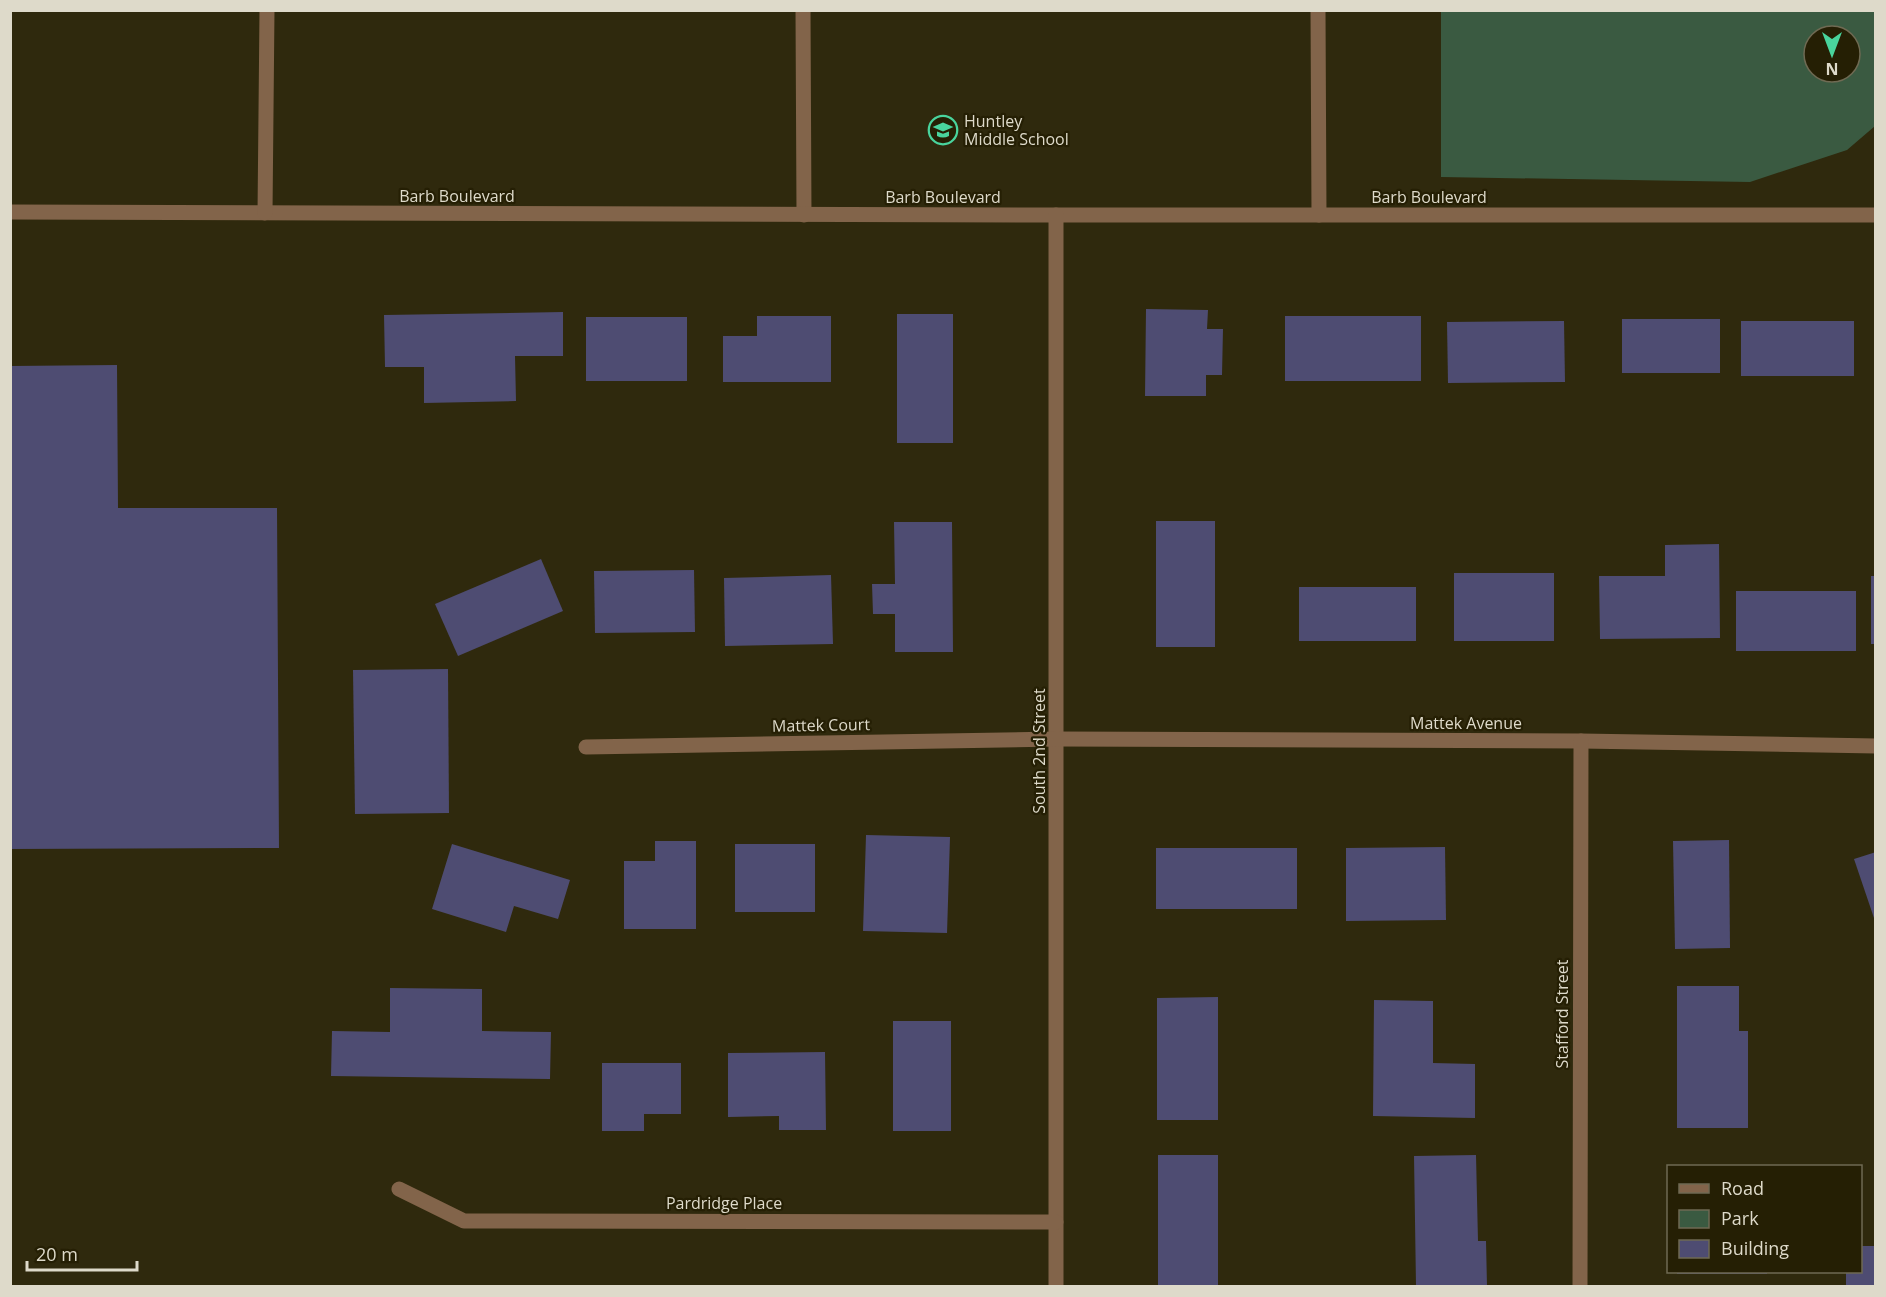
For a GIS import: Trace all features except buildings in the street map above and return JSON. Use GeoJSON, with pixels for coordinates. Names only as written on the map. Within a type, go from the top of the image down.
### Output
{"type":"FeatureCollection","features":[{"type":"Feature","properties":{"kind":"street"},"geometry":{"type":"LineString","coordinates":[[265,213],[267,10]]}},
{"type":"Feature","properties":{"kind":"street"},"geometry":{"type":"LineString","coordinates":[[803,10],[804,215]]}},
{"type":"Feature","properties":{"kind":"street"},"geometry":{"type":"LineString","coordinates":[[1318,10],[1319,215]]}},
{"type":"Feature","properties":{"kind":"street","name":"Barb Boulevard"},"geometry":{"type":"LineString","coordinates":[[10,212],[1875,215]]}},
{"type":"Feature","properties":{"kind":"street","name":"South 2nd Street"},"geometry":{"type":"LineString","coordinates":[[1056,215],[1056,1287]]}},
{"type":"Feature","properties":{"kind":"street","name":"Mattek Avenue"},"geometry":{"type":"LineString","coordinates":[[1057,739],[1581,741],[1875,746]]}},
{"type":"Feature","properties":{"kind":"street","name":"Mattek Court"},"geometry":{"type":"LineString","coordinates":[[586,747],[1057,739]]}},
{"type":"Feature","properties":{"kind":"street","name":"Stafford Street"},"geometry":{"type":"LineString","coordinates":[[1580,1287],[1581,741]]}},
{"type":"Feature","properties":{"kind":"street","name":"Pardridge Place"},"geometry":{"type":"LineString","coordinates":[[399,1189],[464,1221],[1056,1222]]}},
{"type":"Feature","properties":{"kind":"green space"},"geometry":{"type":"Polygon","coordinates":[[[1441,11],[1875,11],[1875,126],[1847,150],[1750,182],[1441,177],[1441,11]]]}},
{"type":"Feature","properties":{"kind":"place","name":"Huntley Middle School"},"geometry":{"type":"Point","coordinates":[943,130]}}]}
